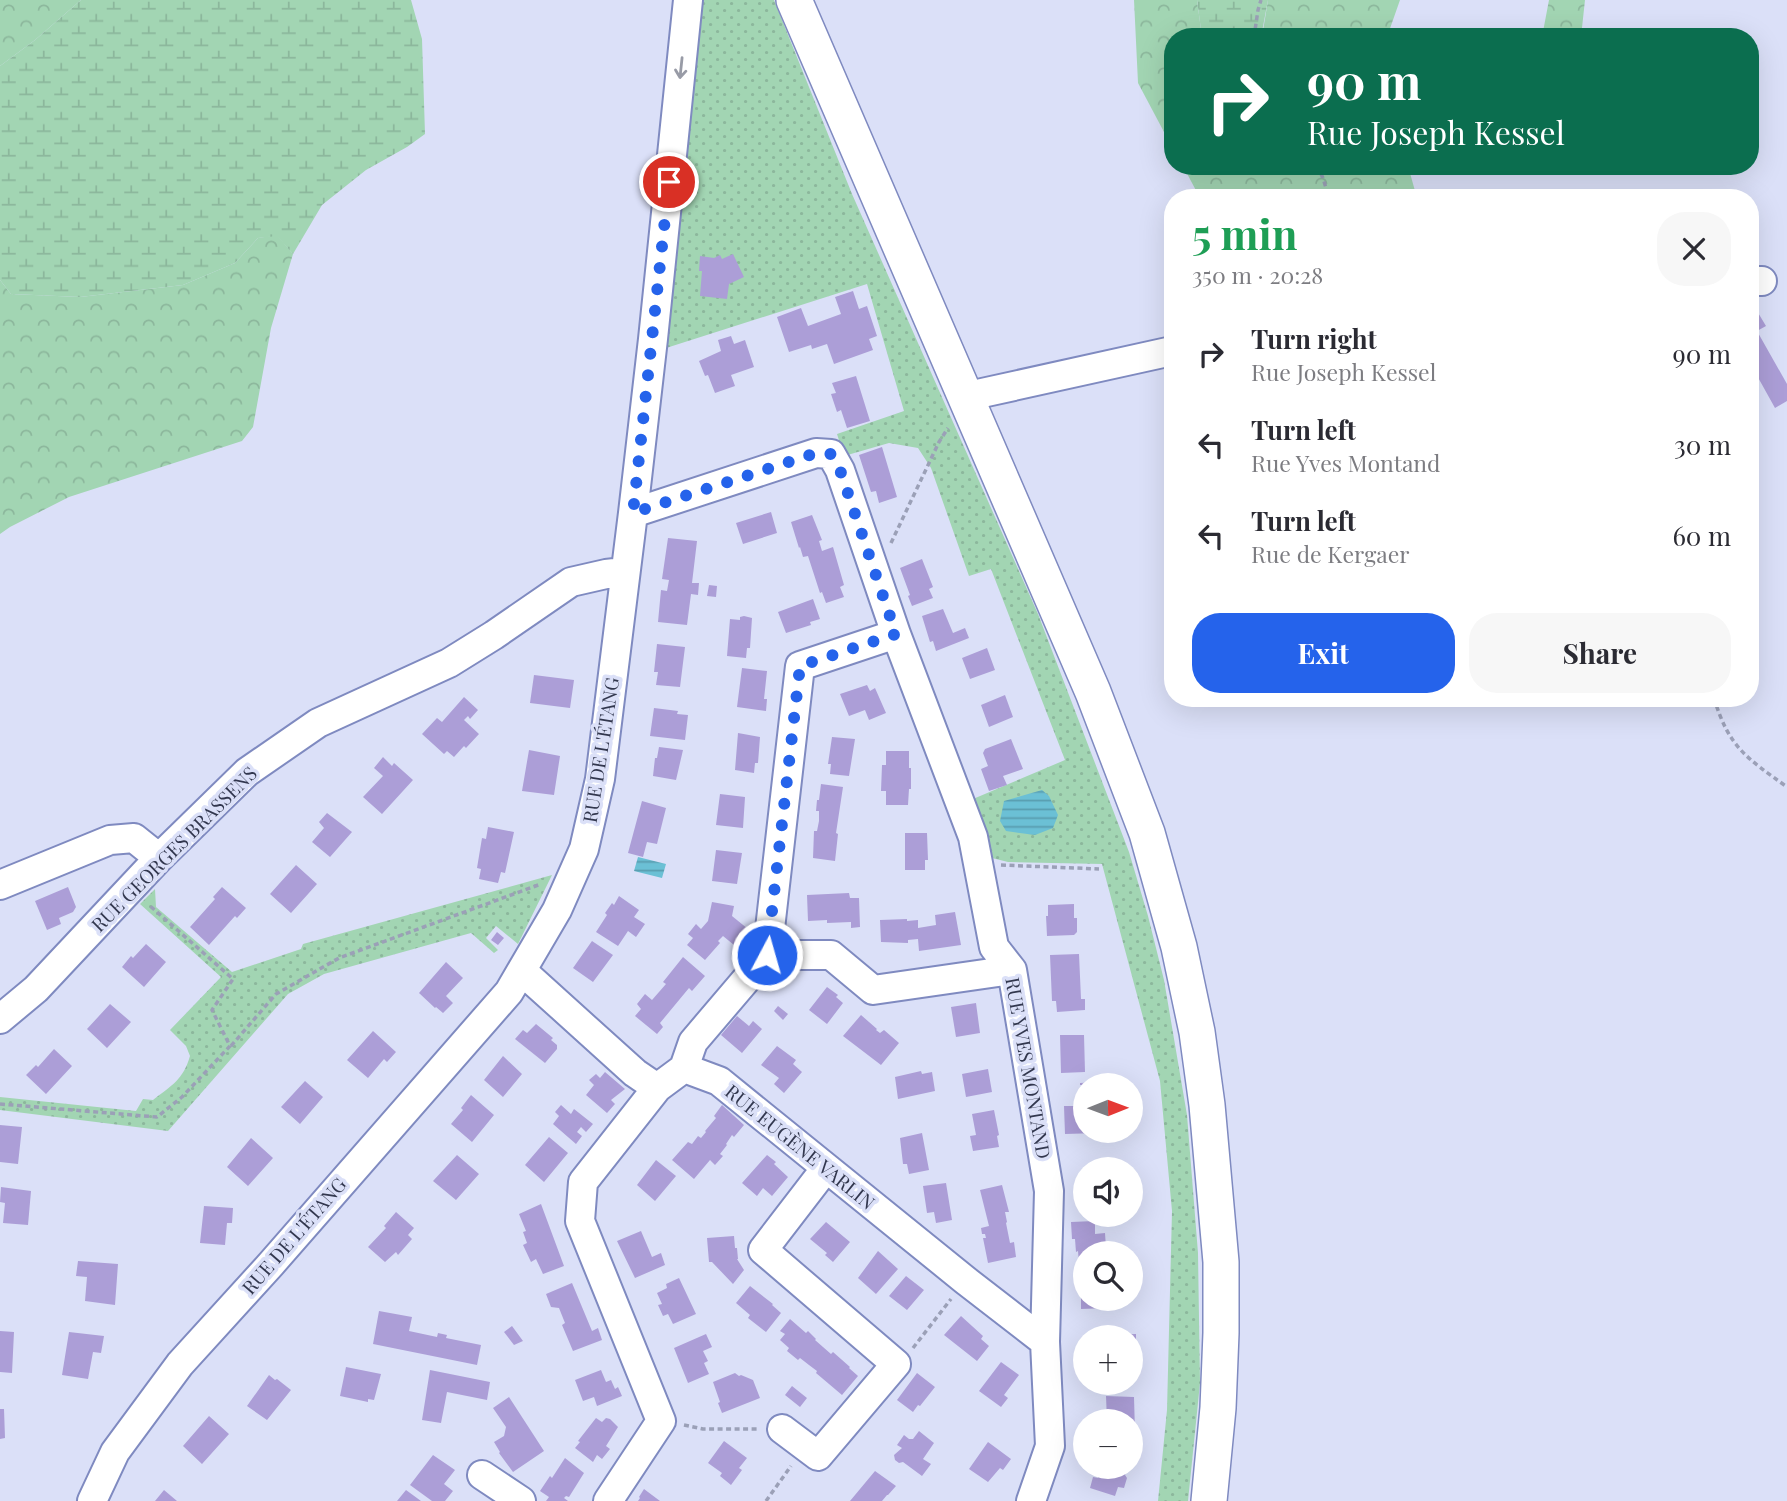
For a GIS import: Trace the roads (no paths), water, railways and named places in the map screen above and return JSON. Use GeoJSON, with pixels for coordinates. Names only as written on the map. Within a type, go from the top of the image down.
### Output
{"type":"FeatureCollection","features":[{"type":"Feature","properties":{"kind":"main road"},"geometry":{"type":"LineString","coordinates":[[794,0],[1093,692],[1147,833],[1179,947],[1207,1105],[1221,1262],[1222,1334],[1209,1501]]}},
{"type":"Feature","properties":{"kind":"street","name":"RUE DE L'ÉTANG"},"geometry":{"type":"LineString","coordinates":[[92,1501],[115,1451],[180,1363],[271,1264],[509,992],[557,910],[584,849],[600,779],[633,513],[688,0]]}},
{"type":"Feature","properties":{"kind":"street"},"geometry":{"type":"LineString","coordinates":[[966,400],[982,393],[1164,353]]}},
{"type":"Feature","properties":{"kind":"street","name":"RUE YVES MONTAND"},"geometry":{"type":"LineString","coordinates":[[633,513],[816,453],[831,454],[840,470],[896,634],[973,837],[994,947],[1012,970],[1049,1191],[1045,1342],[1049,1446],[1031,1501]]}},
{"type":"Feature","properties":{"kind":"street","name":"RUE GEORGES BRASSENS"},"geometry":{"type":"LineString","coordinates":[[0,1019],[36,989],[159,858],[247,772],[318,723],[449,663],[571,582],[624,572]]}},
{"type":"Feature","properties":{"kind":"street"},"geometry":{"type":"LineString","coordinates":[[608,1501],[661,1421],[580,1221],[583,1182],[657,1088],[684,1068],[693,1042],[767,955],[800,666],[896,634]]}},
{"type":"Feature","properties":{"kind":"street"},"geometry":{"type":"LineString","coordinates":[[0,885],[110,840],[134,838],[159,858]]}},
{"type":"Feature","properties":{"kind":"street"},"geometry":{"type":"LineString","coordinates":[[767,955],[831,955],[873,990],[1012,970]]}},
{"type":"Feature","properties":{"kind":"street"},"geometry":{"type":"LineString","coordinates":[[522,971],[635,1073],[657,1088]]}},
{"type":"Feature","properties":{"kind":"street","name":"RUE EUGÈNE VARLIN"},"geometry":{"type":"LineString","coordinates":[[684,1068],[719,1081],[1045,1342]]}},
{"type":"Feature","properties":{"kind":"street"},"geometry":{"type":"LineString","coordinates":[[782,1429],[818,1456],[896,1364],[763,1250],[827,1168]]}},
{"type":"Feature","properties":{"kind":"street"},"geometry":{"type":"LineString","coordinates":[[482,1475],[520,1501]]}},
{"type":"Feature","properties":{"kind":"water"},"geometry":{"type":"Polygon","coordinates":[[[1042,790],[1049,796],[1058,815],[1053,828],[1035,835],[1006,831],[1000,821],[1004,801],[1042,790]]]}},
{"type":"Feature","properties":{"kind":"water"},"geometry":{"type":"Polygon","coordinates":[[[638,857],[666,864],[662,878],[634,871],[638,857]]]}}]}
